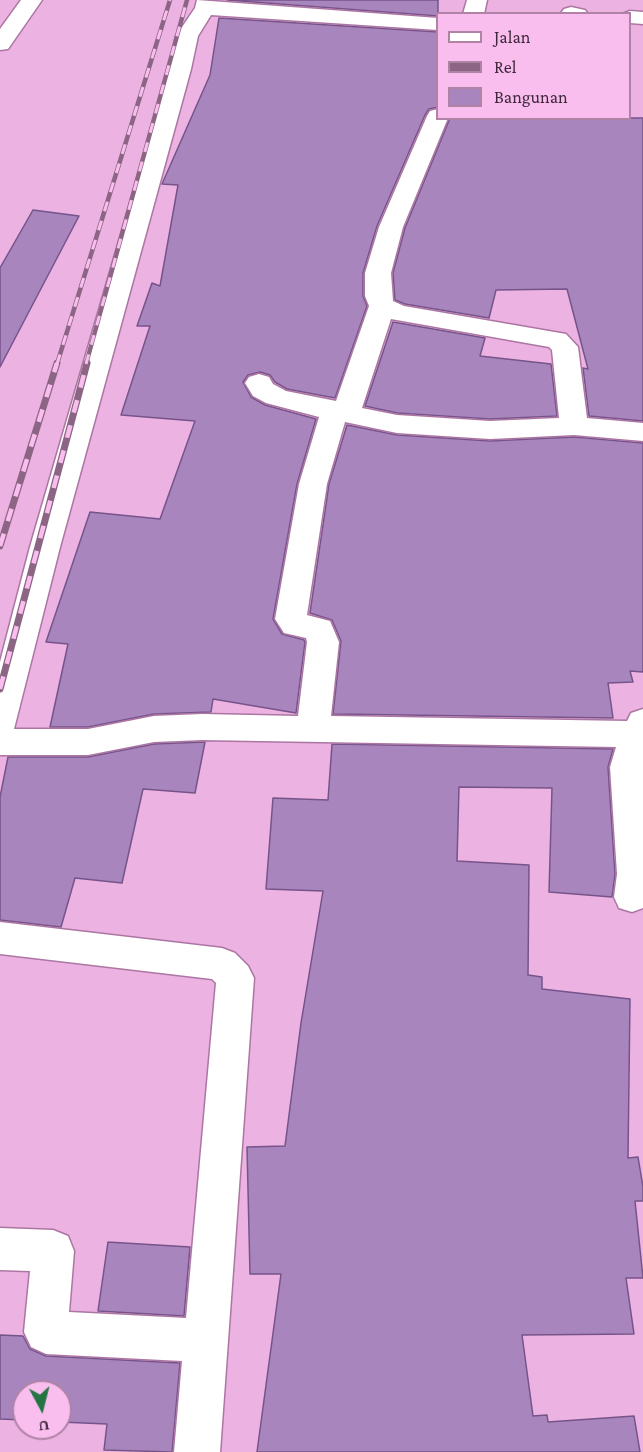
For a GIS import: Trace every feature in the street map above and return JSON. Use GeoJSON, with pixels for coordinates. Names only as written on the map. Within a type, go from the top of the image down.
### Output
{"type":"FeatureCollection","features":[{"type":"Feature","properties":{"kind":"street"},"geometry":{"type":"LineString","coordinates":[[0,44],[7,24],[32,0]]}},
{"type":"Feature","properties":{"kind":"street"},"geometry":{"type":"LineString","coordinates":[[0,725],[45,547],[177,80],[187,36],[206,4],[436,24]]}},
{"type":"Feature","properties":{"kind":"street"},"geometry":{"type":"LineString","coordinates":[[314,728],[323,642],[319,629],[295,625],[291,619],[313,484],[382,306],[378,296],[378,273],[391,227],[437,120]]}},
{"type":"Feature","properties":{"kind":"street"},"geometry":{"type":"LineString","coordinates":[[382,306],[398,313],[557,340],[565,347],[574,426]]}},
{"type":"Feature","properties":{"kind":"street"},"geometry":{"type":"LineString","coordinates":[[259,383],[263,390],[276,397],[397,424],[526,430],[574,426],[643,432]]}},
{"type":"Feature","properties":{"kind":"street"},"geometry":{"type":"LineString","coordinates":[[0,742],[88,742],[154,729],[202,727],[640,728],[627,767],[635,874],[632,897]]}},
{"type":"Feature","properties":{"kind":"street"},"geometry":{"type":"LineString","coordinates":[[0,938],[222,964],[235,978],[197,1452]]}},
{"type":"Feature","properties":{"kind":"street"},"geometry":{"type":"LineString","coordinates":[[0,1249],[52,1251],[46,1332],[206,1341]]}},
{"type":"Feature","properties":{"kind":"building"},"geometry":{"type":"Polygon","coordinates":[[[227,0],[438,0],[436,16],[227,0]]]}},
{"type":"Feature","properties":{"kind":"building"},"geometry":{"type":"Polygon","coordinates":[[[219,18],[436,32],[436,107],[429,109],[425,115],[377,226],[363,273],[363,296],[367,306],[335,398],[287,389],[275,382],[270,375],[260,372],[248,375],[243,382],[251,397],[265,405],[316,419],[297,484],[273,619],[282,634],[305,642],[296,713],[213,699],[211,712],[154,714],[88,727],[50,727],[68,644],[46,642],[90,512],[160,519],[195,421],[121,415],[150,326],[137,326],[152,283],[160,286],[178,185],[162,184],[210,75],[219,18]]]}},
{"type":"Feature","properties":{"kind":"building"},"geometry":{"type":"Polygon","coordinates":[[[631,118],[643,118],[643,421],[589,416],[583,368],[588,369],[567,289],[496,290],[489,318],[405,304],[395,300],[393,273],[405,228],[449,120],[631,120],[631,118]]]}},
{"type":"Feature","properties":{"kind":"building"},"geometry":{"type":"Polygon","coordinates":[[[33,210],[79,216],[0,367],[0,268],[33,210]]]}},
{"type":"Feature","properties":{"kind":"building"},"geometry":{"type":"Polygon","coordinates":[[[393,322],[485,338],[480,356],[551,364],[557,416],[490,419],[397,413],[365,406],[393,322]]]}},
{"type":"Feature","properties":{"kind":"building"},"geometry":{"type":"Polygon","coordinates":[[[347,425],[397,435],[490,441],[574,437],[643,443],[643,672],[630,671],[633,682],[608,683],[613,718],[333,714],[341,641],[332,620],[310,613],[329,484],[347,425]]]}},
{"type":"Feature","properties":{"kind":"building"},"geometry":{"type":"Polygon","coordinates":[[[205,742],[195,793],[143,789],[122,883],[75,878],[61,927],[0,920],[0,797],[8,757],[88,757],[154,744],[205,742]]]}},
{"type":"Feature","properties":{"kind":"building"},"geometry":{"type":"Polygon","coordinates":[[[332,744],[613,749],[608,767],[615,874],[612,897],[549,892],[552,788],[459,787],[457,861],[529,865],[528,975],[542,977],[542,989],[630,999],[628,1158],[638,1157],[643,1187],[643,1201],[635,1201],[643,1278],[626,1278],[634,1334],[522,1335],[533,1416],[547,1415],[548,1422],[634,1416],[640,1452],[257,1452],[281,1274],[250,1274],[247,1147],[285,1146],[301,1023],[323,891],[266,889],[273,798],[328,800],[332,744]]]}},
{"type":"Feature","properties":{"kind":"building"},"geometry":{"type":"Polygon","coordinates":[[[108,1242],[190,1247],[184,1316],[98,1311],[108,1242]]]}},
{"type":"Feature","properties":{"kind":"building"},"geometry":{"type":"Polygon","coordinates":[[[0,1335],[23,1336],[30,1349],[46,1356],[180,1363],[172,1452],[104,1450],[107,1424],[72,1423],[72,1380],[12,1380],[12,1420],[0,1419],[0,1335]]]}},
{"type":"Feature","properties":{"kind":"railway"},"geometry":{"type":"LineString","coordinates":[[57,364],[170,0]]}},
{"type":"Feature","properties":{"kind":"railway"},"geometry":{"type":"LineString","coordinates":[[86,364],[187,0]]}},
{"type":"Feature","properties":{"kind":"railway"},"geometry":{"type":"LineString","coordinates":[[0,546],[57,363]]}},
{"type":"Feature","properties":{"kind":"railway"},"geometry":{"type":"LineString","coordinates":[[0,689],[87,363]]}}]}
